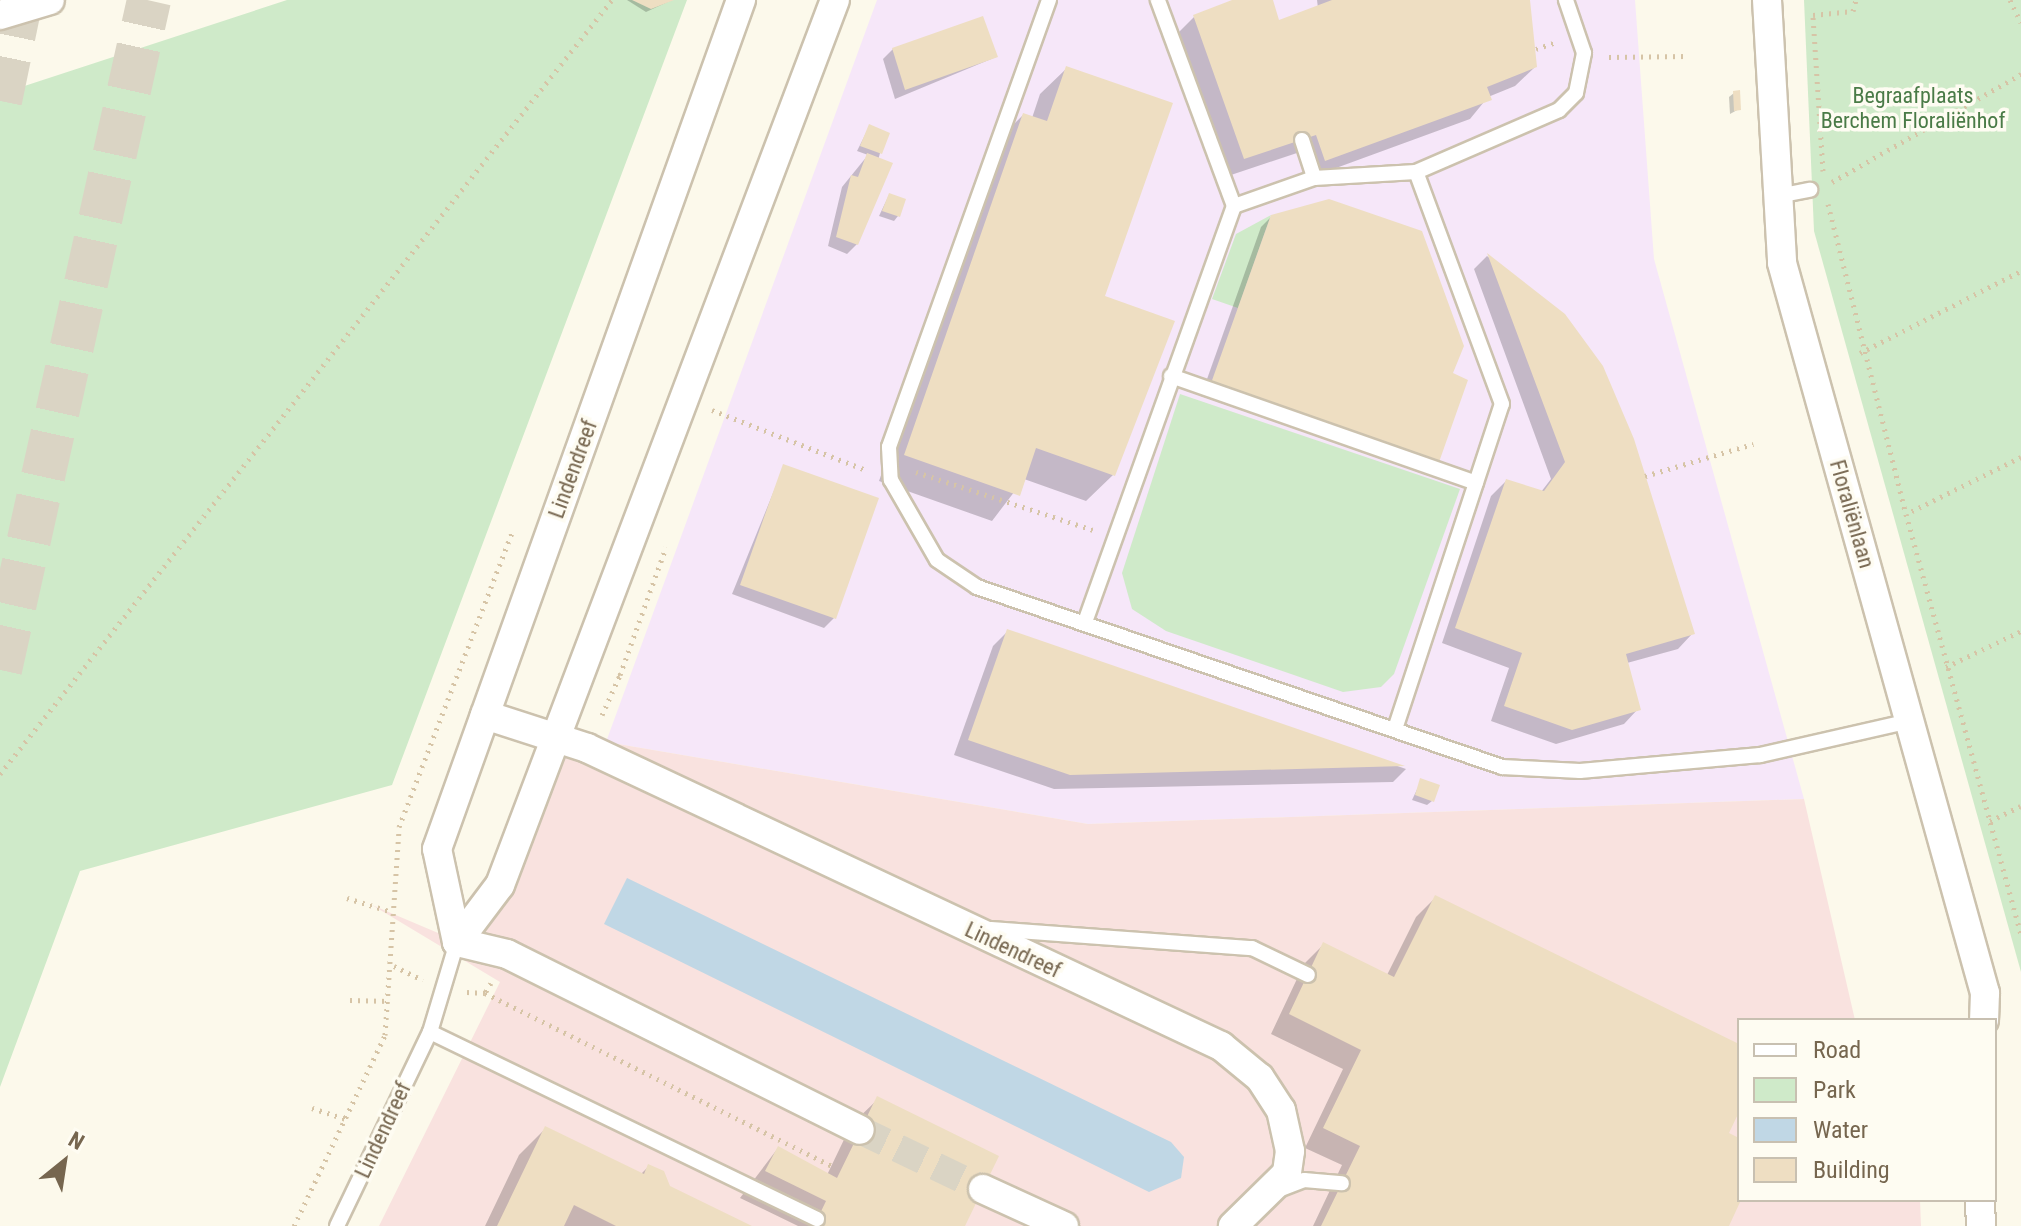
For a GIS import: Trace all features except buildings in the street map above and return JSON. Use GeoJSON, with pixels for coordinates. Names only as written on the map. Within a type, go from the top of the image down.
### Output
{"type":"FeatureCollection","features":[{"type":"Feature","properties":{"kind":"street"},"geometry":{"type":"LineString","coordinates":[[0,15],[50,0]]}},
{"type":"Feature","properties":{"kind":"street","name":"Lindendreef"},"geometry":{"type":"LineString","coordinates":[[457,942],[437,849],[741,0]]}},
{"type":"Feature","properties":{"kind":"street","name":"Lindendreef"},"geometry":{"type":"LineString","coordinates":[[457,942],[500,885],[584,661],[688,401],[835,0]]}},
{"type":"Feature","properties":{"kind":"street","name":"Floraliënlaan"},"geometry":{"type":"LineString","coordinates":[[1767,0],[1782,263],[1985,993],[1984,1018]]}},
{"type":"Feature","properties":{"kind":"street"},"geometry":{"type":"LineString","coordinates":[[485,715],[553,741]]}},
{"type":"Feature","properties":{"kind":"street","name":"Lindendreef"},"geometry":{"type":"LineString","coordinates":[[553,741],[587,748],[1221,1046],[1260,1078],[1281,1110],[1290,1151],[1287,1173],[1233,1226]]}},
{"type":"Feature","properties":{"kind":"street"},"geometry":{"type":"LineString","coordinates":[[457,942],[507,954],[860,1130]]}},
{"type":"Feature","properties":{"kind":"street"},"geometry":{"type":"LineString","coordinates":[[983,1189],[1064,1226]]}},
{"type":"Feature","properties":{"kind":"street"},"geometry":{"type":"LineString","coordinates":[[1980,1202],[1981,1226]]}},
{"type":"Feature","properties":{"kind":"lane"},"geometry":{"type":"LineString","coordinates":[[1049,0],[894,425],[891,480],[923,544],[954,575],[1502,767],[1580,771],[1760,755],[1910,721]]}},
{"type":"Feature","properties":{"kind":"lane"},"geometry":{"type":"LineString","coordinates":[[1085,622],[1234,206],[1158,0]]}},
{"type":"Feature","properties":{"kind":"lane"},"geometry":{"type":"LineString","coordinates":[[1234,206],[1314,178],[1416,172],[1559,110],[1576,93],[1584,53],[1566,0]]}},
{"type":"Feature","properties":{"kind":"lane"},"geometry":{"type":"LineString","coordinates":[[1302,140],[1314,178]]}},
{"type":"Feature","properties":{"kind":"lane"},"geometry":{"type":"LineString","coordinates":[[1395,729],[1502,404],[1416,172]]}},
{"type":"Feature","properties":{"kind":"lane"},"geometry":{"type":"LineString","coordinates":[[1778,196],[1817,189]]}},
{"type":"Feature","properties":{"kind":"lane"},"geometry":{"type":"LineString","coordinates":[[1171,376],[1476,483]]}},
{"type":"Feature","properties":{"kind":"lane"},"geometry":{"type":"LineString","coordinates":[[963,927],[1252,948],[1308,975]]}},
{"type":"Feature","properties":{"kind":"lane","name":"Lindendreef"},"geometry":{"type":"LineString","coordinates":[[337,1226],[430,1032],[457,942]]}},
{"type":"Feature","properties":{"kind":"lane"},"geometry":{"type":"LineString","coordinates":[[430,1032],[817,1219]]}},
{"type":"Feature","properties":{"kind":"lane"},"geometry":{"type":"LineString","coordinates":[[1265,1193],[1304,1180],[1342,1183]]}},
{"type":"Feature","properties":{"kind":"path"},"geometry":{"type":"LineString","coordinates":[[0,774],[612,0]]}},
{"type":"Feature","properties":{"kind":"path"},"geometry":{"type":"LineString","coordinates":[[1856,0],[1853,11],[1813,15],[1817,189],[2021,935]]}},
{"type":"Feature","properties":{"kind":"path"},"geometry":{"type":"LineString","coordinates":[[2010,0],[2021,23]]}},
{"type":"Feature","properties":{"kind":"path"},"geometry":{"type":"LineString","coordinates":[[1584,53],[1687,56]]}},
{"type":"Feature","properties":{"kind":"path"},"geometry":{"type":"LineString","coordinates":[[1817,189],[1852,165],[2021,74]]}},
{"type":"Feature","properties":{"kind":"path"},"geometry":{"type":"LineString","coordinates":[[1860,353],[2021,271]]}},
{"type":"Feature","properties":{"kind":"path"},"geometry":{"type":"LineString","coordinates":[[688,401],[891,480],[914,471],[1113,537]]}},
{"type":"Feature","properties":{"kind":"path"},"geometry":{"type":"LineString","coordinates":[[1645,476],[1753,444]]}},
{"type":"Feature","properties":{"kind":"path"},"geometry":{"type":"LineString","coordinates":[[1906,514],[2021,457]]}},
{"type":"Feature","properties":{"kind":"path"},"geometry":{"type":"LineString","coordinates":[[478,625],[514,637]]}},
{"type":"Feature","properties":{"kind":"path"},"geometry":{"type":"LineString","coordinates":[[1946,667],[2021,631]]}},
{"type":"Feature","properties":{"kind":"path"},"geometry":{"type":"LineString","coordinates":[[584,661],[620,675],[587,748]]}},
{"type":"Feature","properties":{"kind":"path"},"geometry":{"type":"LineString","coordinates":[[1990,821],[2021,806]]}},
{"type":"Feature","properties":{"kind":"path"},"geometry":{"type":"LineString","coordinates":[[347,898],[392,912]]}},
{"type":"Feature","properties":{"kind":"path"},"geometry":{"type":"LineString","coordinates":[[507,954],[485,993],[834,1167]]}},
{"type":"Feature","properties":{"kind":"path"},"geometry":{"type":"LineString","coordinates":[[350,1000],[390,1001]]}},
{"type":"Feature","properties":{"kind":"path"},"geometry":{"type":"LineString","coordinates":[[312,1108],[346,1119]]}},
{"type":"Feature","properties":{"kind":"shaded area"},"geometry":{"type":"Polygon","coordinates":[[[877,0],[1635,0],[1654,259],[1804,799],[1088,824],[606,742],[877,0]]]}},
{"type":"Feature","properties":{"kind":"shaded area"},"geometry":{"type":"Polygon","coordinates":[[[553,741],[606,742],[1088,824],[1804,799],[1855,1018],[1737,1018],[1737,1202],[1920,1202],[1921,1226],[379,1226],[500,982],[372,905],[457,941],[500,885],[553,741]]]}},
{"type":"Feature","properties":{"kind":"green space"},"geometry":{"type":"Polygon","coordinates":[[[287,0],[687,0],[392,785],[80,871],[0,1087],[0,94],[287,0]]]}},
{"type":"Feature","properties":{"kind":"green space","name":"Begraafplaats Berchem Floraliënhof"},"geometry":{"type":"Polygon","coordinates":[[[1804,0],[2021,0],[2021,972],[1814,231],[1804,0]]]}},
{"type":"Feature","properties":{"kind":"green space"},"geometry":{"type":"Polygon","coordinates":[[[1271,215],[1238,308],[1212,299],[1236,234],[1271,215]]]}},
{"type":"Feature","properties":{"kind":"green space"},"geometry":{"type":"Polygon","coordinates":[[[1180,394],[1460,489],[1394,674],[1381,687],[1343,692],[1166,631],[1132,609],[1122,573],[1180,394]]]}},
{"type":"Feature","properties":{"kind":"water"},"geometry":{"type":"Polygon","coordinates":[[[627,878],[1171,1142],[1184,1157],[1181,1178],[1149,1192],[604,924],[627,878]]]}},
{"type":"Feature","properties":{"kind":"tunnel"},"geometry":{"type":"LineString","coordinates":[[0,101],[21,0]]}},
{"type":"Feature","properties":{"kind":"tunnel"},"geometry":{"type":"LineString","coordinates":[[0,670],[149,0]]}},
{"type":"Feature","properties":{"kind":"tunnel"},"geometry":{"type":"LineString","coordinates":[[860,1130],[983,1189]]}}]}
